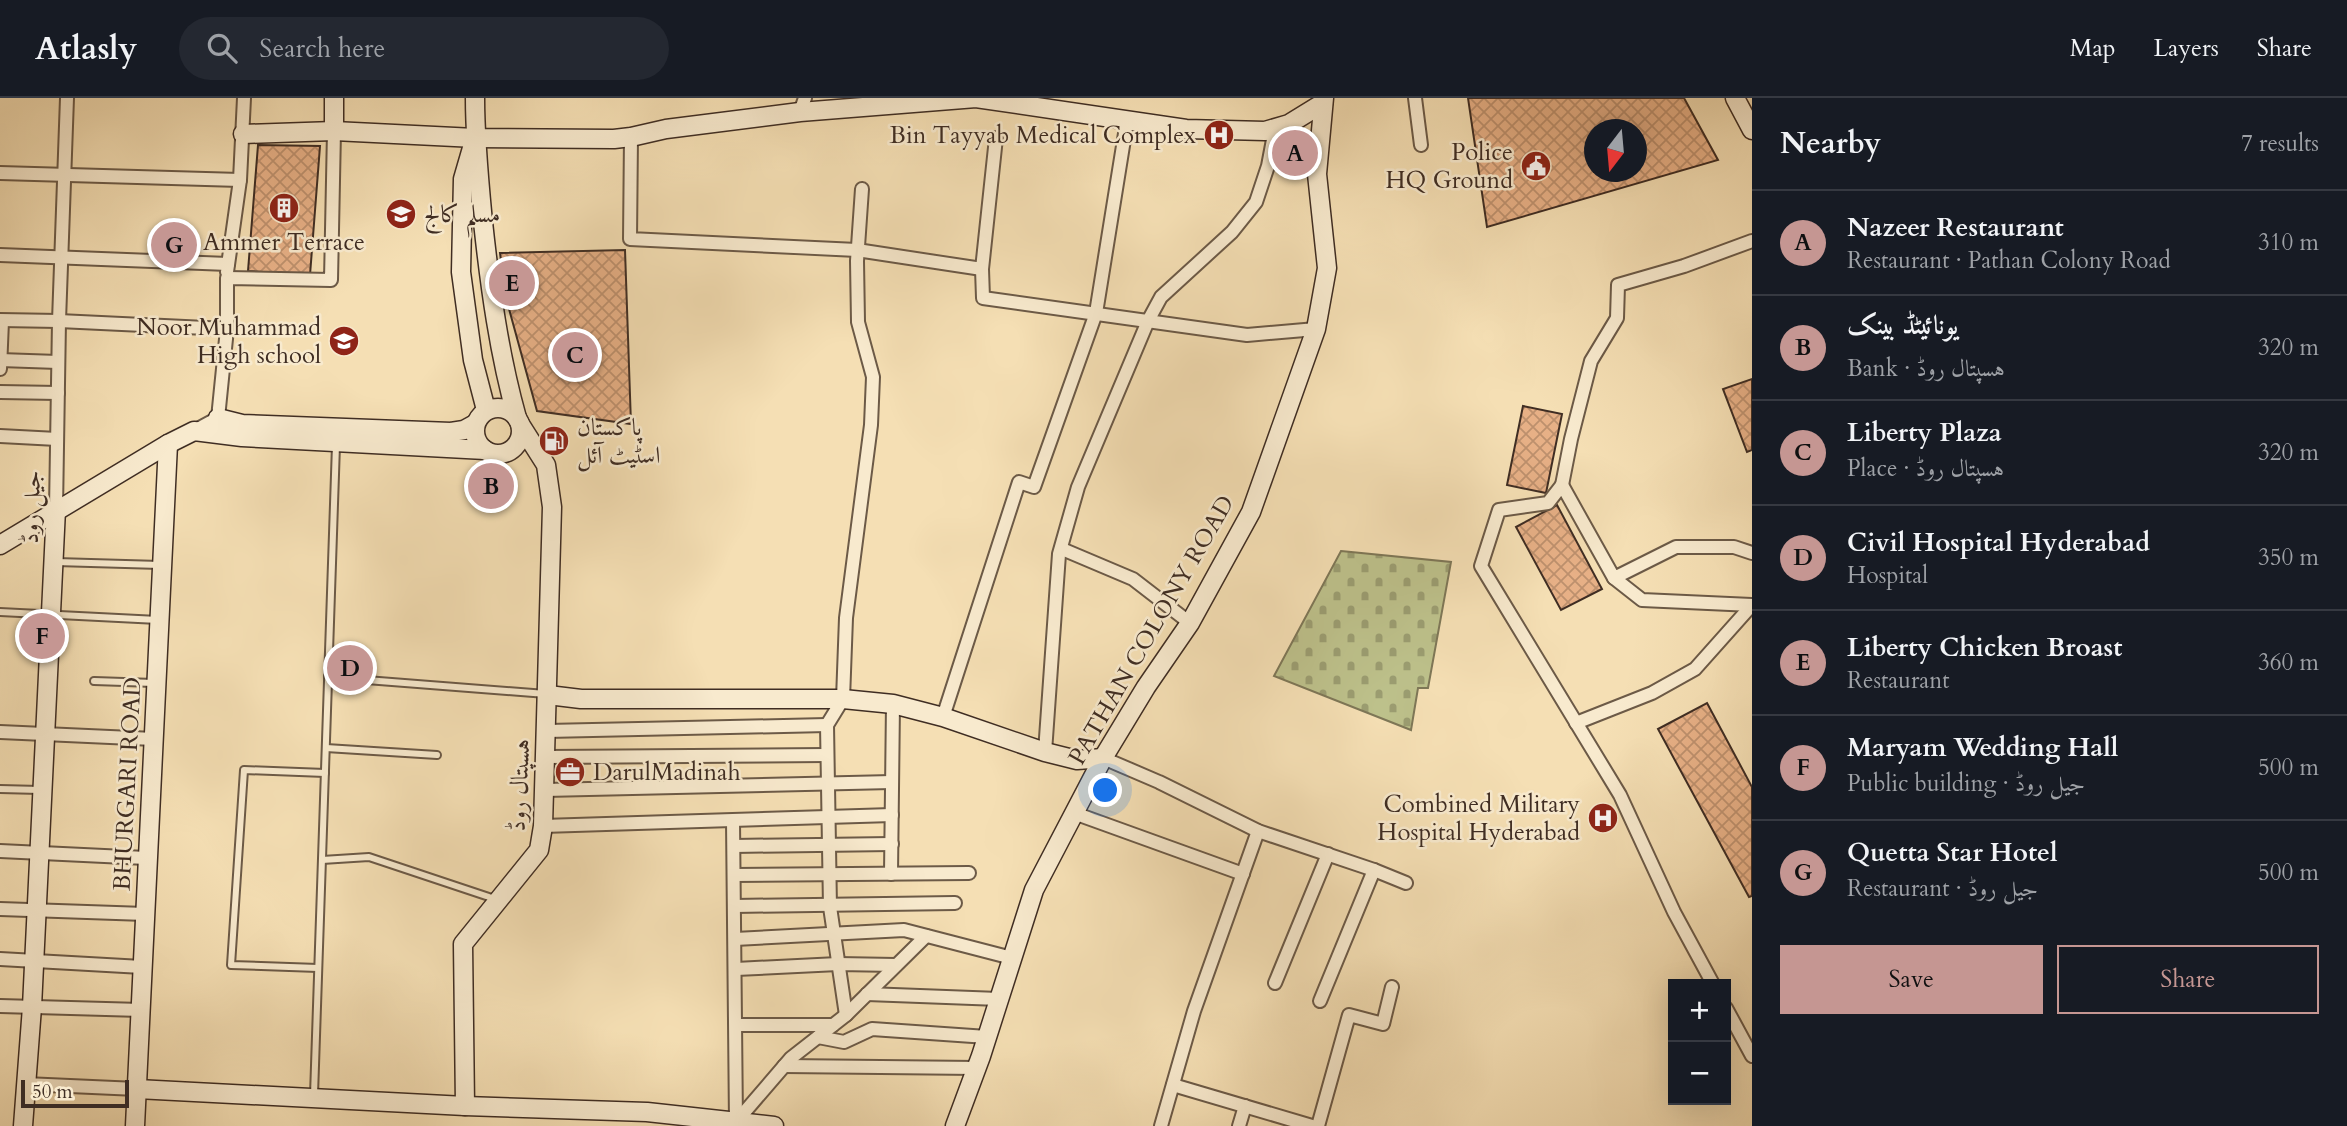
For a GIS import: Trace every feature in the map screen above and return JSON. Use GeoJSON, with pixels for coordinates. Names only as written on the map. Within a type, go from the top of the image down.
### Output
{"type":"FeatureCollection","features":[{"type":"Feature","properties":{"kind":"street","name":"جیل روڈ"},"geometry":{"type":"LineString","coordinates":[[23,1126],[32,1007],[54,562],[67,98]]}},
{"type":"Feature","properties":{"kind":"street"},"geometry":{"type":"LineString","coordinates":[[218,418],[227,329],[228,271],[240,180],[244,98]]}},
{"type":"Feature","properties":{"kind":"street"},"geometry":{"type":"LineString","coordinates":[[0,255],[61,257],[331,280],[334,98]]}},
{"type":"Feature","properties":{"kind":"street"},"geometry":{"type":"LineString","coordinates":[[475,98],[475,138],[463,179],[461,272],[480,417],[475,439],[485,450]]}},
{"type":"Feature","properties":{"kind":"street"},"geometry":{"type":"LineString","coordinates":[[243,134],[334,131],[475,138],[631,137],[803,105],[975,98],[1186,129],[1265,131],[1289,124],[1324,101]]}},
{"type":"Feature","properties":{"kind":"street"},"geometry":{"type":"LineString","coordinates":[[1415,98],[1421,145]]}},
{"type":"Feature","properties":{"kind":"street"},"geometry":{"type":"LineString","coordinates":[[1735,98],[1752,130]]}},
{"type":"Feature","properties":{"kind":"street","name":"PATHAN COLONY ROAD"},"geometry":{"type":"LineString","coordinates":[[955,1126],[977,1068],[1034,890],[1103,758],[1190,622],[1251,512],[1316,330],[1328,268],[1317,174],[1324,101]]}},
{"type":"Feature","properties":{"kind":"street"},"geometry":{"type":"LineString","coordinates":[[943,717],[1019,482],[1034,487],[1096,313],[1127,121]]}},
{"type":"Feature","properties":{"kind":"street"},"geometry":{"type":"LineString","coordinates":[[1045,752],[1059,554],[1078,487],[1147,321],[1161,298],[1232,232],[1256,202],[1268,166],[1275,129]]}},
{"type":"Feature","properties":{"kind":"street"},"geometry":{"type":"LineString","coordinates":[[631,137],[630,239],[857,250],[982,269]]}},
{"type":"Feature","properties":{"kind":"street","name":"ہسپتال روڈ"},"geometry":{"type":"LineString","coordinates":[[466,1106],[463,944],[539,850],[543,826],[552,507],[546,466],[519,421],[510,391],[490,282],[475,138]]}},
{"type":"Feature","properties":{"kind":"street"},"geometry":{"type":"LineString","coordinates":[[996,138],[982,269],[983,298],[1247,335],[1316,330]]}},
{"type":"Feature","properties":{"kind":"street"},"geometry":{"type":"LineString","coordinates":[[0,173],[240,180]]}},
{"type":"Feature","properties":{"kind":"street"},"geometry":{"type":"LineString","coordinates":[[846,1015],[830,905],[827,725],[843,699],[846,618],[871,425],[873,377],[858,322],[857,250],[862,189]]}},
{"type":"Feature","properties":{"kind":"street"},"geometry":{"type":"LineString","coordinates":[[1710,979],[1674,912],[1620,795],[1481,566],[1499,510],[1548,503],[1562,485],[1591,361],[1617,318],[1618,285],[1684,266],[1752,241]]}},
{"type":"Feature","properties":{"kind":"street"},"geometry":{"type":"LineString","coordinates":[[0,369],[1,321],[227,329]]}},
{"type":"Feature","properties":{"kind":"street"},"geometry":{"type":"LineString","coordinates":[[0,360],[58,362]]}},
{"type":"Feature","properties":{"kind":"street"},"geometry":{"type":"LineString","coordinates":[[0,391],[58,393]]}},
{"type":"Feature","properties":{"kind":"street"},"geometry":{"type":"LineString","coordinates":[[0,545],[56,509],[168,444],[218,418],[242,424],[452,432],[464,430],[492,408],[506,409],[519,421],[518,443],[509,451],[497,454],[485,450],[242,437],[194,431]]}},
{"type":"Feature","properties":{"kind":"street"},"geometry":{"type":"LineString","coordinates":[[0,436],[57,439]]}},
{"type":"Feature","properties":{"kind":"street","name":"BHURGARI ROAD"},"geometry":{"type":"LineString","coordinates":[[135,1126],[168,444]]}},
{"type":"Feature","properties":{"kind":"street"},"geometry":{"type":"LineString","coordinates":[[509,451],[536,462],[543,468],[550,482]]}},
{"type":"Feature","properties":{"kind":"street"},"geometry":{"type":"LineString","coordinates":[[1562,485],[1614,578],[1642,600],[1752,605]]}},
{"type":"Feature","properties":{"kind":"street"},"geometry":{"type":"LineString","coordinates":[[1614,578],[1676,547],[1734,547],[1752,553]]}},
{"type":"Feature","properties":{"kind":"street"},"geometry":{"type":"LineString","coordinates":[[1062,549],[1133,579],[1190,622]]}},
{"type":"Feature","properties":{"kind":"street"},"geometry":{"type":"LineString","coordinates":[[1576,723],[1651,693],[1695,669],[1752,605]]}},
{"type":"Feature","properties":{"kind":"street"},"geometry":{"type":"LineString","coordinates":[[548,695],[581,699],[843,699],[892,704],[943,717],[1045,752],[1077,760],[1103,758],[1159,782],[1258,831],[1406,883]]}},
{"type":"Feature","properties":{"kind":"street"},"geometry":{"type":"LineString","coordinates":[[891,873],[892,704]]}},
{"type":"Feature","properties":{"kind":"street"},"geometry":{"type":"LineString","coordinates":[[547,731],[827,725]]}},
{"type":"Feature","properties":{"kind":"street"},"geometry":{"type":"LineString","coordinates":[[0,732],[154,739]]}},
{"type":"Feature","properties":{"kind":"street"},"geometry":{"type":"LineString","coordinates":[[546,757],[827,755]]}},
{"type":"Feature","properties":{"kind":"street"},"geometry":{"type":"LineString","coordinates":[[545,790],[892,782]]}},
{"type":"Feature","properties":{"kind":"street"},"geometry":{"type":"LineString","coordinates":[[1074,813],[1243,874]]}},
{"type":"Feature","properties":{"kind":"street"},"geometry":{"type":"LineString","coordinates":[[543,826],[892,816]]}},
{"type":"Feature","properties":{"kind":"street"},"geometry":{"type":"LineString","coordinates":[[733,821],[736,1122]]}},
{"type":"Feature","properties":{"kind":"street"},"geometry":{"type":"LineString","coordinates":[[1161,1126],[1194,1012],[1258,831]]}},
{"type":"Feature","properties":{"kind":"street"},"geometry":{"type":"LineString","coordinates":[[734,846],[892,844]]}},
{"type":"Feature","properties":{"kind":"street"},"geometry":{"type":"LineString","coordinates":[[0,851],[146,858]]}},
{"type":"Feature","properties":{"kind":"street"},"geometry":{"type":"LineString","coordinates":[[1275,983],[1328,854]]}},
{"type":"Feature","properties":{"kind":"street"},"geometry":{"type":"LineString","coordinates":[[1320,1001],[1374,870]]}},
{"type":"Feature","properties":{"kind":"street"},"geometry":{"type":"LineString","coordinates":[[734,875],[969,873]]}},
{"type":"Feature","properties":{"kind":"street"},"geometry":{"type":"LineString","coordinates":[[735,906],[956,903]]}},
{"type":"Feature","properties":{"kind":"street"},"geometry":{"type":"LineString","coordinates":[[0,909],[145,914]]}},
{"type":"Feature","properties":{"kind":"street"},"geometry":{"type":"LineString","coordinates":[[735,939],[904,930],[1012,958]]}},
{"type":"Feature","properties":{"kind":"street"},"geometry":{"type":"LineString","coordinates":[[736,1122],[784,1066],[846,1015],[926,936]]}},
{"type":"Feature","properties":{"kind":"street"},"geometry":{"type":"LineString","coordinates":[[0,959],[142,967]]}},
{"type":"Feature","properties":{"kind":"street"},"geometry":{"type":"LineString","coordinates":[[736,969],[838,964],[897,965]]}},
{"type":"Feature","properties":{"kind":"street"},"geometry":{"type":"LineString","coordinates":[[1318,1126],[1349,1015],[1383,1024],[1392,986]]}},
{"type":"Feature","properties":{"kind":"street"},"geometry":{"type":"LineString","coordinates":[[867,994],[999,999]]}},
{"type":"Feature","properties":{"kind":"street"},"geometry":{"type":"LineString","coordinates":[[0,1006],[141,1010]]}},
{"type":"Feature","properties":{"kind":"street"},"geometry":{"type":"LineString","coordinates":[[1731,1016],[1752,1056]]}},
{"type":"Feature","properties":{"kind":"street"},"geometry":{"type":"LineString","coordinates":[[737,1025],[833,1026]]}},
{"type":"Feature","properties":{"kind":"street"},"geometry":{"type":"LineString","coordinates":[[817,1037],[844,1042],[872,1029],[987,1037]]}},
{"type":"Feature","properties":{"kind":"street"},"geometry":{"type":"LineString","coordinates":[[784,1066],[977,1068]]}},
{"type":"Feature","properties":{"kind":"street"},"geometry":{"type":"LineString","coordinates":[[25,1084],[466,1106],[774,1126]]}},
{"type":"Feature","properties":{"kind":"street"},"geometry":{"type":"LineString","coordinates":[[1173,1085],[1312,1126]]}},
{"type":"Feature","properties":{"kind":"street"},"geometry":{"type":"LineString","coordinates":[[1240,1126],[1245,1106]]}},
{"type":"Feature","properties":{"kind":"lane"},"geometry":{"type":"LineString","coordinates":[[314,1098],[336,443]]}},
{"type":"Feature","properties":{"kind":"lane"},"geometry":{"type":"LineString","coordinates":[[54,562],[162,565]]}},
{"type":"Feature","properties":{"kind":"lane"},"geometry":{"type":"LineString","coordinates":[[0,612],[160,620]]}},
{"type":"Feature","properties":{"kind":"lane"},"geometry":{"type":"LineString","coordinates":[[328,677],[548,695]]}},
{"type":"Feature","properties":{"kind":"lane"},"geometry":{"type":"LineString","coordinates":[[94,681],[156,683]]}},
{"type":"Feature","properties":{"kind":"lane"},"geometry":{"type":"LineString","coordinates":[[326,748],[437,755]]}},
{"type":"Feature","properties":{"kind":"lane"},"geometry":{"type":"LineString","coordinates":[[318,968],[230,965],[244,770],[325,773]]}},
{"type":"Feature","properties":{"kind":"lane"},"geometry":{"type":"LineString","coordinates":[[0,789],[42,791]]}},
{"type":"Feature","properties":{"kind":"lane"},"geometry":{"type":"LineString","coordinates":[[322,860],[369,857],[498,900]]}},
{"type":"Feature","properties":{"kind":"green space"},"geometry":{"type":"Polygon","coordinates":[[[1341,551],[1451,562],[1428,688],[1418,688],[1411,730],[1274,676],[1341,551]]]}},
{"type":"Feature","properties":{"kind":"building","name":"Police HQ Ground"},"geometry":{"type":"Polygon","coordinates":[[[1468,98],[1684,98],[1718,160],[1647,181],[1647,119],[1584,119],[1584,182],[1642,182],[1487,227],[1468,98]]]}},
{"type":"Feature","properties":{"kind":"building","name":"Ammer Terrace"},"geometry":{"type":"Polygon","coordinates":[[[258,145],[320,146],[310,275],[248,271],[258,145]]]}},
{"type":"Feature","properties":{"kind":"building"},"geometry":{"type":"Polygon","coordinates":[[[625,250],[631,424],[537,411],[506,298],[500,253],[625,250]]]}},
{"type":"Feature","properties":{"kind":"building"},"geometry":{"type":"Polygon","coordinates":[[[1752,379],[1752,450],[1747,452],[1723,389],[1752,379]]]}},
{"type":"Feature","properties":{"kind":"building"},"geometry":{"type":"Polygon","coordinates":[[[1523,406],[1562,414],[1546,493],[1507,485],[1523,406]]]}},
{"type":"Feature","properties":{"kind":"building"},"geometry":{"type":"Polygon","coordinates":[[[1557,505],[1602,589],[1561,610],[1516,527],[1557,505]]]}},
{"type":"Feature","properties":{"kind":"building"},"geometry":{"type":"Polygon","coordinates":[[[1707,703],[1752,787],[1752,896],[1749,897],[1658,729],[1707,703]]]}},
{"type":"Feature","properties":{"kind":"place","name":"Bin Tayyab Medical Complex"},"geometry":{"type":"Point","coordinates":[1219,135]}},
{"type":"Feature","properties":{"kind":"place","name":"Nazeer Restaurant"},"geometry":{"type":"Point","coordinates":[1295,153]}},
{"type":"Feature","properties":{"kind":"place","name":"Police HQ Ground"},"geometry":{"type":"Point","coordinates":[1536,166]}},
{"type":"Feature","properties":{"kind":"place","name":"Ammer Terrace"},"geometry":{"type":"Point","coordinates":[284,208]}},
{"type":"Feature","properties":{"kind":"place","name":"مسلم کالج"},"geometry":{"type":"Point","coordinates":[401,214]}},
{"type":"Feature","properties":{"kind":"place","name":"Quetta Star Hotel"},"geometry":{"type":"Point","coordinates":[174,245]}},
{"type":"Feature","properties":{"kind":"place","name":"Liberty Chicken Broast"},"geometry":{"type":"Point","coordinates":[512,283]}},
{"type":"Feature","properties":{"kind":"place","name":"Noor Muhammad High school"},"geometry":{"type":"Point","coordinates":[344,341]}},
{"type":"Feature","properties":{"kind":"place","name":"Liberty Plaza"},"geometry":{"type":"Point","coordinates":[575,355]}},
{"type":"Feature","properties":{"kind":"place","name":"پاکستان اسٹیٹ آئل"},"geometry":{"type":"Point","coordinates":[554,441]}},
{"type":"Feature","properties":{"kind":"place","name":"یونائیٹڈ بینک"},"geometry":{"type":"Point","coordinates":[491,486]}},
{"type":"Feature","properties":{"kind":"place","name":"Maryam Wedding Hall"},"geometry":{"type":"Point","coordinates":[42,636]}},
{"type":"Feature","properties":{"kind":"place","name":"Civil Hospital Hyderabad"},"geometry":{"type":"Point","coordinates":[350,668]}},
{"type":"Feature","properties":{"kind":"place","name":"DarulMadinah"},"geometry":{"type":"Point","coordinates":[570,772]}},
{"type":"Feature","properties":{"kind":"place","name":"Combined Military Hospital Hyderabad"},"geometry":{"type":"Point","coordinates":[1603,818]}}]}
